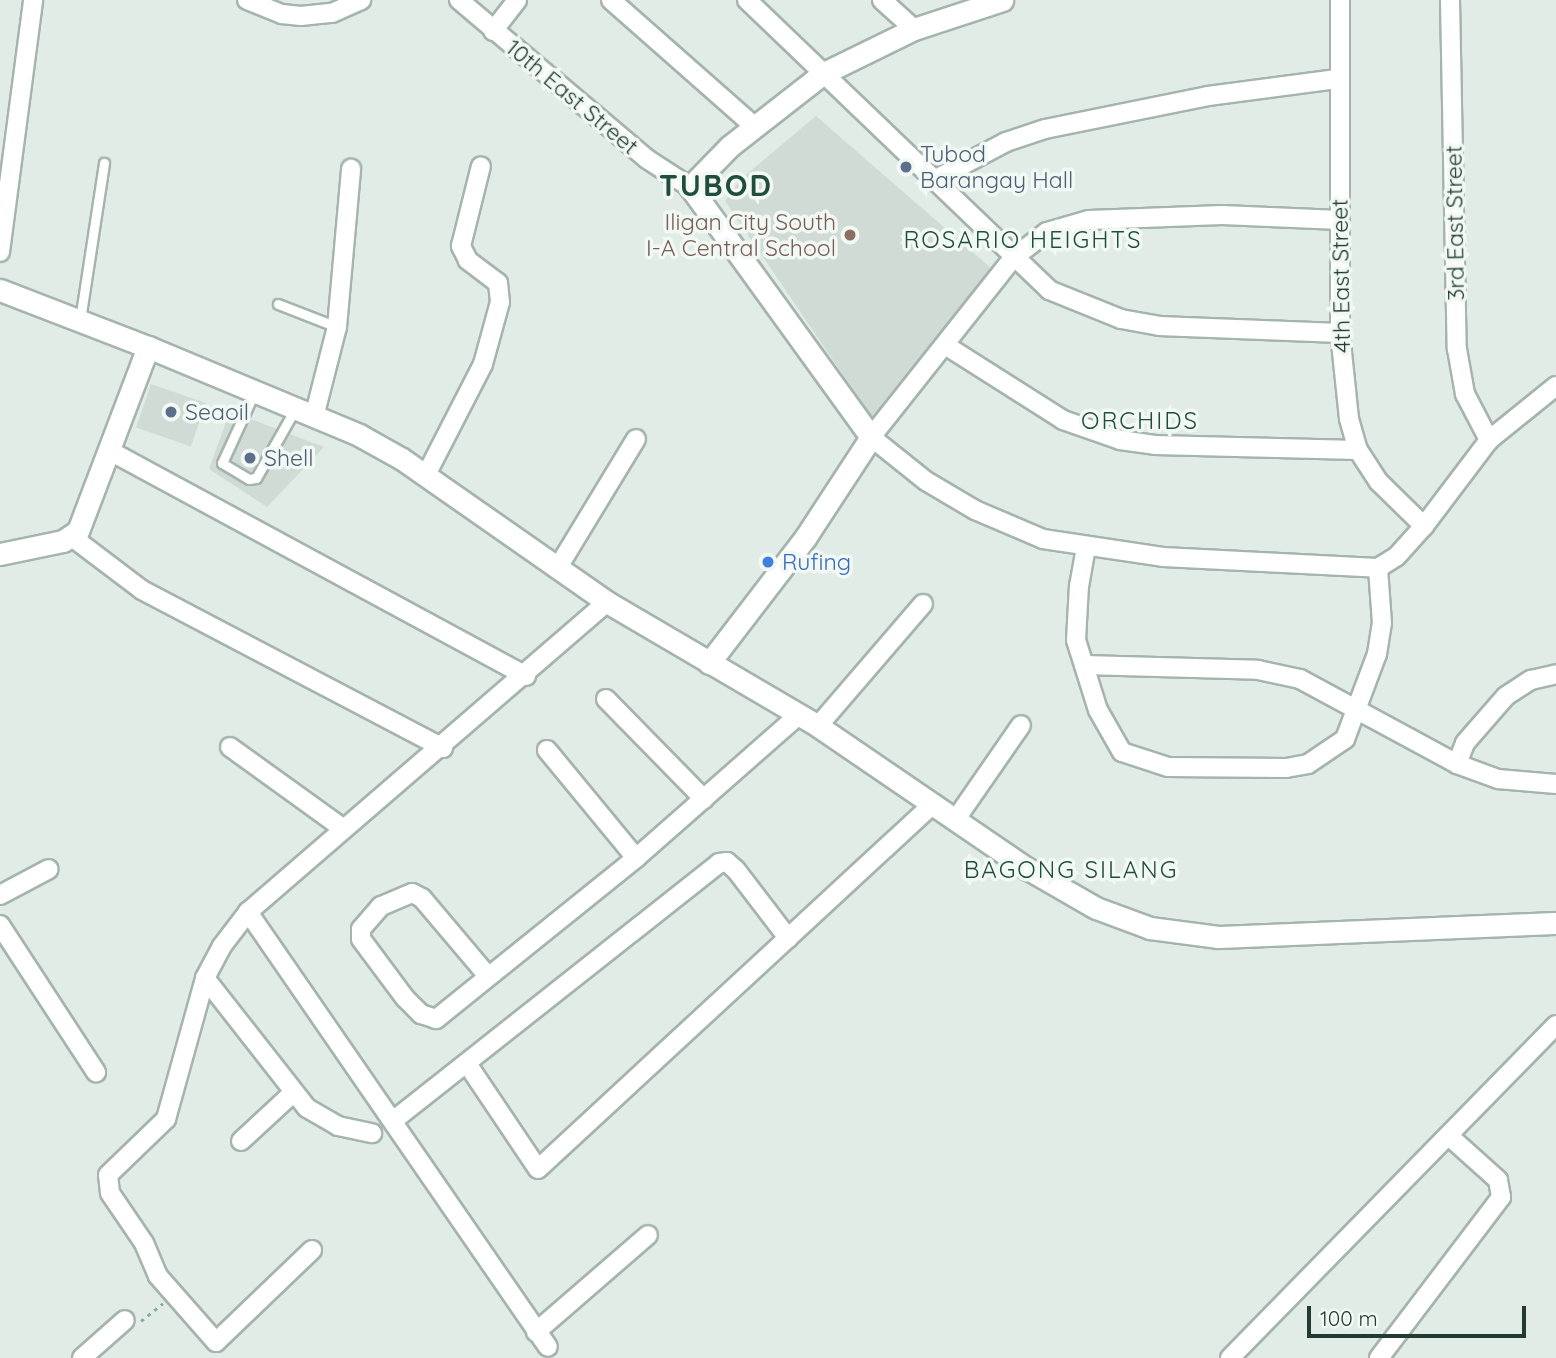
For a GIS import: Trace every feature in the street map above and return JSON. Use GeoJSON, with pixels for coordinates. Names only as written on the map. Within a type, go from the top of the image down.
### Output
{"type":"FeatureCollection","features":[{"type":"Feature","properties":{"kind":"main road"},"geometry":{"type":"LineString","coordinates":[[709,663],[805,538],[871,437],[690,187],[754,125],[822,74],[914,29],[1002,0]]}},
{"type":"Feature","properties":{"kind":"main road"},"geometry":{"type":"LineString","coordinates":[[0,290],[148,347],[359,436],[426,475],[607,602],[809,721],[1096,908],[1182,934],[1285,935],[1556,923]]}},
{"type":"Feature","properties":{"kind":"main road"},"geometry":{"type":"LineString","coordinates":[[0,554],[72,537],[110,451],[148,347]]}},
{"type":"Feature","properties":{"kind":"street"},"geometry":{"type":"LineString","coordinates":[[0,252],[33,0]]}},
{"type":"Feature","properties":{"kind":"street"},"geometry":{"type":"LineString","coordinates":[[247,0],[282,14],[301,16],[332,13],[361,0]]}},
{"type":"Feature","properties":{"kind":"street","name":"10th East Street"},"geometry":{"type":"LineString","coordinates":[[458,0],[647,159],[690,187]]}},
{"type":"Feature","properties":{"kind":"street"},"geometry":{"type":"LineString","coordinates":[[493,31],[517,0]]}},
{"type":"Feature","properties":{"kind":"street"},"geometry":{"type":"LineString","coordinates":[[611,0],[754,125]]}},
{"type":"Feature","properties":{"kind":"street"},"geometry":{"type":"LineString","coordinates":[[747,0],[822,74],[938,178],[1013,258],[1049,290],[1121,319],[1159,326],[1340,333]]}},
{"type":"Feature","properties":{"kind":"street"},"geometry":{"type":"LineString","coordinates":[[882,0],[914,29]]}},
{"type":"Feature","properties":{"kind":"street","name":"4th East Street"},"geometry":{"type":"LineString","coordinates":[[1340,0],[1337,79],[1340,333],[1349,419],[1358,450],[1379,482],[1424,526]]}},
{"type":"Feature","properties":{"kind":"street","name":"3rd East Street"},"geometry":{"type":"LineString","coordinates":[[1450,0],[1457,349],[1465,394],[1489,440]]}},
{"type":"Feature","properties":{"kind":"street"},"geometry":{"type":"LineString","coordinates":[[938,178],[1006,142],[1045,129],[1208,96],[1337,79]]}},
{"type":"Feature","properties":{"kind":"street"},"geometry":{"type":"LineString","coordinates":[[426,475],[482,363],[500,302],[498,284],[468,260],[461,246],[481,166]]}},
{"type":"Feature","properties":{"kind":"street"},"geometry":{"type":"LineString","coordinates":[[305,413],[337,327],[351,169]]}},
{"type":"Feature","properties":{"kind":"street"},"geometry":{"type":"LineString","coordinates":[[1340,220],[1222,215],[1089,220],[1047,232],[1013,258],[871,437],[926,481],[975,510],[1043,539],[1163,557],[1378,568],[1397,556],[1424,526],[1489,440],[1556,386]]}},
{"type":"Feature","properties":{"kind":"street"},"geometry":{"type":"LineString","coordinates":[[945,345],[1063,420],[1120,440],[1155,446],[1358,450]]}},
{"type":"Feature","properties":{"kind":"street"},"geometry":{"type":"LineString","coordinates":[[557,569],[636,439]]}},
{"type":"Feature","properties":{"kind":"street"},"geometry":{"type":"LineString","coordinates":[[110,451],[526,676]]}},
{"type":"Feature","properties":{"kind":"street"},"geometry":{"type":"LineString","coordinates":[[72,537],[142,590],[443,748]]}},
{"type":"Feature","properties":{"kind":"street"},"geometry":{"type":"LineString","coordinates":[[1086,547],[1076,617],[1084,665],[1106,732],[1122,752],[1168,767],[1308,764],[1345,739],[1360,708],[1382,623],[1378,568]]}},
{"type":"Feature","properties":{"kind":"street"},"geometry":{"type":"LineString","coordinates":[[312,1250],[216,1342],[173,1294],[106,1183],[113,1166],[166,1119],[205,978],[222,946],[248,912],[341,827],[443,748],[607,602]]}},
{"type":"Feature","properties":{"kind":"street"},"geometry":{"type":"LineString","coordinates":[[487,975],[422,898],[412,893],[381,906],[361,929],[361,939],[375,959],[427,1018],[436,1019],[487,975],[636,858],[704,799],[809,721],[923,604]]}},
{"type":"Feature","properties":{"kind":"street"},"geometry":{"type":"LineString","coordinates":[[1084,665],[1258,670],[1300,679],[1360,708],[1457,764],[1498,779],[1556,784]]}},
{"type":"Feature","properties":{"kind":"street"},"geometry":{"type":"LineString","coordinates":[[1457,764],[1465,743],[1506,695],[1531,680],[1556,674]]}},
{"type":"Feature","properties":{"kind":"street"},"geometry":{"type":"LineString","coordinates":[[606,699],[704,799]]}},
{"type":"Feature","properties":{"kind":"street"},"geometry":{"type":"LineString","coordinates":[[956,819],[1021,725]]}},
{"type":"Feature","properties":{"kind":"street"},"geometry":{"type":"LineString","coordinates":[[230,747],[341,827]]}},
{"type":"Feature","properties":{"kind":"street"},"geometry":{"type":"LineString","coordinates":[[547,750],[636,858]]}},
{"type":"Feature","properties":{"kind":"street"},"geometry":{"type":"LineString","coordinates":[[467,1065],[538,1169],[933,804]]}},
{"type":"Feature","properties":{"kind":"street"},"geometry":{"type":"LineString","coordinates":[[394,1120],[723,862],[736,870],[788,937]]}},
{"type":"Feature","properties":{"kind":"street"},"geometry":{"type":"LineString","coordinates":[[0,895],[49,869]]}},
{"type":"Feature","properties":{"kind":"street"},"geometry":{"type":"LineString","coordinates":[[248,912],[394,1120],[548,1347]]}},
{"type":"Feature","properties":{"kind":"street"},"geometry":{"type":"LineString","coordinates":[[0,926],[96,1072]]}},
{"type":"Feature","properties":{"kind":"street"},"geometry":{"type":"LineString","coordinates":[[205,978],[294,1092],[323,1120],[372,1133]]}},
{"type":"Feature","properties":{"kind":"street"},"geometry":{"type":"LineString","coordinates":[[1230,1358],[1450,1137],[1556,1025]]}},
{"type":"Feature","properties":{"kind":"street"},"geometry":{"type":"LineString","coordinates":[[241,1141],[294,1092]]}},
{"type":"Feature","properties":{"kind":"street"},"geometry":{"type":"LineString","coordinates":[[1379,1358],[1501,1197],[1498,1180],[1450,1137]]}},
{"type":"Feature","properties":{"kind":"street"},"geometry":{"type":"LineString","coordinates":[[536,1332],[648,1235]]}},
{"type":"Feature","properties":{"kind":"street"},"geometry":{"type":"LineString","coordinates":[[82,1358],[125,1320]]}},
{"type":"Feature","properties":{"kind":"lane"},"geometry":{"type":"LineString","coordinates":[[80,321],[104,163]]}},
{"type":"Feature","properties":{"kind":"lane"},"geometry":{"type":"LineString","coordinates":[[278,304],[337,327]]}},
{"type":"Feature","properties":{"kind":"lane"},"geometry":{"type":"LineString","coordinates":[[254,392],[222,463],[249,479],[256,478],[305,413]]}},
{"type":"Feature","properties":{"kind":"path"},"geometry":{"type":"LineString","coordinates":[[125,1320],[142,1321],[173,1294]]}},
{"type":"Feature","properties":{"kind":"shaded area","name":"Iligan City South I-A Central School"},"geometry":{"type":"Polygon","coordinates":[[[816,116],[992,269],[873,419],[725,201],[741,179],[816,116]]]}},
{"type":"Feature","properties":{"kind":"shaded area"},"geometry":{"type":"Polygon","coordinates":[[[151,384],[206,403],[191,446],[136,427],[151,384]]]}},
{"type":"Feature","properties":{"kind":"shaded area"},"geometry":{"type":"Polygon","coordinates":[[[230,411],[324,447],[267,507],[209,469],[230,411]]]}},
{"type":"Feature","properties":{"kind":"place","name":"Tubod Barangay Hall"},"geometry":{"type":"Point","coordinates":[906,167]}},
{"type":"Feature","properties":{"kind":"place","name":"Iligan City South I-A Central School"},"geometry":{"type":"Point","coordinates":[850,235]}},
{"type":"Feature","properties":{"kind":"place","name":"Seaoil"},"geometry":{"type":"Point","coordinates":[171,412]}},
{"type":"Feature","properties":{"kind":"place","name":"Shell"},"geometry":{"type":"Point","coordinates":[250,458]}},
{"type":"Feature","properties":{"kind":"place","name":"Rufing"},"geometry":{"type":"Point","coordinates":[768,562]}},
{"type":"Feature","properties":{"kind":"district","name":"TUBOD"},"geometry":{"type":"Point","coordinates":[716,185]}},
{"type":"Feature","properties":{"kind":"district","name":"ROSARIO HEIGHTS"},"geometry":{"type":"Point","coordinates":[1023,240]}},
{"type":"Feature","properties":{"kind":"district","name":"ORCHIDS"},"geometry":{"type":"Point","coordinates":[1140,421]}},
{"type":"Feature","properties":{"kind":"district","name":"BAGONG SILANG"},"geometry":{"type":"Point","coordinates":[1071,870]}}]}
